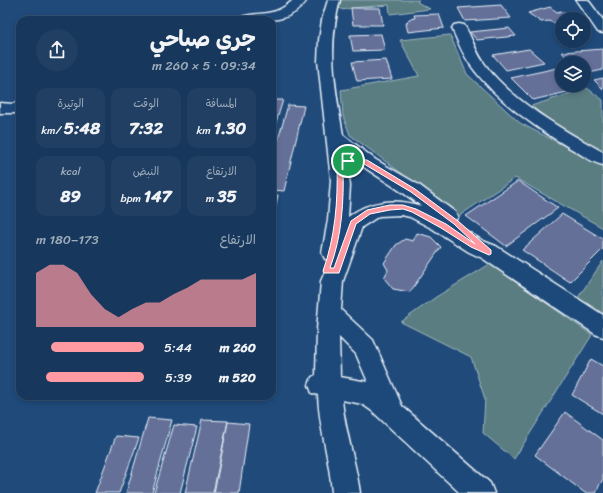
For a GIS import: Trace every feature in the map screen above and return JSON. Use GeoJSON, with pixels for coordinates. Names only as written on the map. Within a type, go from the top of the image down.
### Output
{"type":"FeatureCollection","features":[{"type":"Feature","properties":{"kind":"street"},"geometry":{"type":"LineString","coordinates":[[276,16],[288,12],[301,0]]}},
{"type":"Feature","properties":{"kind":"street"},"geometry":{"type":"LineString","coordinates":[[334,0],[328,15],[326,55],[335,137],[340,166],[341,192],[331,271],[320,322],[319,348],[336,442],[344,473],[346,493]]}},
{"type":"Feature","properties":{"kind":"street"},"geometry":{"type":"LineString","coordinates":[[582,0],[603,29]]}},
{"type":"Feature","properties":{"kind":"street"},"geometry":{"type":"LineString","coordinates":[[459,28],[472,56],[480,68],[518,105],[577,145],[603,159]]}},
{"type":"Feature","properties":{"kind":"street"},"geometry":{"type":"LineString","coordinates":[[0,108],[16,108]]}},
{"type":"Feature","properties":{"kind":"street"},"geometry":{"type":"LineString","coordinates":[[335,137],[370,164],[413,190],[456,222],[489,252],[603,327]]}},
{"type":"Feature","properties":{"kind":"street"},"geometry":{"type":"LineString","coordinates":[[340,166],[343,163],[354,160],[370,164]]}},
{"type":"Feature","properties":{"kind":"street"},"geometry":{"type":"LineString","coordinates":[[403,207],[413,190]]}},
{"type":"Feature","properties":{"kind":"street"},"geometry":{"type":"LineString","coordinates":[[341,192],[352,202],[361,206],[380,209]]}},
{"type":"Feature","properties":{"kind":"street"},"geometry":{"type":"LineString","coordinates":[[341,192],[354,222]]}},
{"type":"Feature","properties":{"kind":"street"},"geometry":{"type":"LineString","coordinates":[[337,493],[335,462],[327,431],[325,386],[332,282],[331,271],[354,222],[369,212],[380,209],[403,207],[426,216],[468,243],[489,252]]}},
{"type":"Feature","properties":{"kind":"street"},"geometry":{"type":"LineString","coordinates":[[329,314],[366,347],[394,415]]}},
{"type":"Feature","properties":{"kind":"street"},"geometry":{"type":"LineString","coordinates":[[325,386],[367,393],[381,403],[480,493]]}},
{"type":"Feature","properties":{"kind":"green space"},"geometry":{"type":"Polygon","coordinates":[[[340,0],[419,0],[417,2],[430,9],[390,14],[389,5],[343,10],[337,7],[340,0]]]}},
{"type":"Feature","properties":{"kind":"green space"},"geometry":{"type":"Polygon","coordinates":[[[450,35],[467,74],[520,123],[603,166],[603,228],[515,178],[459,216],[350,135],[343,116],[341,90],[419,76],[400,40],[450,35]]]}},
{"type":"Feature","properties":{"kind":"green space"},"geometry":{"type":"Polygon","coordinates":[[[591,91],[603,100],[603,153],[574,138],[531,106],[575,92],[591,91]]]}},
{"type":"Feature","properties":{"kind":"green space"},"geometry":{"type":"Polygon","coordinates":[[[603,261],[603,315],[577,299],[603,261]]]}},
{"type":"Feature","properties":{"kind":"green space"},"geometry":{"type":"Polygon","coordinates":[[[490,264],[592,335],[514,459],[483,433],[485,399],[471,357],[401,322],[436,297],[490,264]]]}},
{"type":"Feature","properties":{"kind":"building"},"geometry":{"type":"Polygon","coordinates":[[[501,5],[511,18],[465,21],[458,8],[501,5]]]}},
{"type":"Feature","properties":{"kind":"building"},"geometry":{"type":"Polygon","coordinates":[[[550,7],[557,12],[555,12],[555,23],[553,23],[549,21],[541,22],[528,13],[550,7]]]}},
{"type":"Feature","properties":{"kind":"building"},"geometry":{"type":"Polygon","coordinates":[[[351,8],[380,8],[383,25],[353,25],[351,8]]]}},
{"type":"Feature","properties":{"kind":"building"},"geometry":{"type":"Polygon","coordinates":[[[439,14],[444,28],[408,32],[406,24],[409,19],[415,18],[414,15],[439,14]]]}},
{"type":"Feature","properties":{"kind":"building"},"geometry":{"type":"Polygon","coordinates":[[[509,28],[516,36],[477,40],[470,32],[509,28]]]}},
{"type":"Feature","properties":{"kind":"building"},"geometry":{"type":"Polygon","coordinates":[[[381,34],[385,50],[353,51],[350,35],[381,34]]]}},
{"type":"Feature","properties":{"kind":"building"},"geometry":{"type":"Polygon","coordinates":[[[529,49],[544,62],[506,70],[493,55],[529,49]]]}},
{"type":"Feature","properties":{"kind":"building"},"geometry":{"type":"Polygon","coordinates":[[[603,49],[603,70],[591,73],[591,56],[565,56],[562,52],[603,49]]]}},
{"type":"Feature","properties":{"kind":"building"},"geometry":{"type":"Polygon","coordinates":[[[386,60],[392,79],[357,81],[352,62],[386,60]]]}},
{"type":"Feature","properties":{"kind":"building"},"geometry":{"type":"Polygon","coordinates":[[[555,68],[555,92],[567,92],[533,100],[511,78],[555,68]]]}},
{"type":"Feature","properties":{"kind":"building"},"geometry":{"type":"Polygon","coordinates":[[[603,78],[603,89],[594,80],[603,78]]]}},
{"type":"Feature","properties":{"kind":"building"},"geometry":{"type":"Polygon","coordinates":[[[276,100],[283,100],[276,122],[276,100]]]}},
{"type":"Feature","properties":{"kind":"building"},"geometry":{"type":"Polygon","coordinates":[[[288,105],[304,106],[284,191],[276,190],[276,147],[288,105]]]}},
{"type":"Feature","properties":{"kind":"building"},"geometry":{"type":"Polygon","coordinates":[[[518,181],[558,208],[506,246],[466,216],[518,181]]]}},
{"type":"Feature","properties":{"kind":"building"},"geometry":{"type":"Polygon","coordinates":[[[276,195],[278,195],[276,205],[276,195]]]}},
{"type":"Feature","properties":{"kind":"building"},"geometry":{"type":"Polygon","coordinates":[[[562,214],[603,239],[603,249],[570,282],[522,250],[562,214]]]}},
{"type":"Feature","properties":{"kind":"building"},"geometry":{"type":"Polygon","coordinates":[[[417,233],[431,237],[441,247],[410,292],[393,289],[384,278],[388,270],[384,263],[396,245],[405,239],[413,241],[417,233]]]}},
{"type":"Feature","properties":{"kind":"building"},"geometry":{"type":"Polygon","coordinates":[[[591,359],[603,366],[603,414],[572,395],[591,359]]]}},
{"type":"Feature","properties":{"kind":"building"},"geometry":{"type":"Polygon","coordinates":[[[565,412],[603,440],[603,479],[595,493],[585,493],[535,455],[565,412]]]}},
{"type":"Feature","properties":{"kind":"building"},"geometry":{"type":"Polygon","coordinates":[[[148,418],[172,420],[152,493],[126,493],[148,418]]]}},
{"type":"Feature","properties":{"kind":"building"},"geometry":{"type":"Polygon","coordinates":[[[202,420],[228,421],[213,493],[185,493],[202,420]]]}},
{"type":"Feature","properties":{"kind":"building"},"geometry":{"type":"Polygon","coordinates":[[[228,422],[249,424],[239,493],[214,493],[228,422]]]}},
{"type":"Feature","properties":{"kind":"building"},"geometry":{"type":"Polygon","coordinates":[[[174,425],[197,427],[180,493],[154,493],[174,425]]]}},
{"type":"Feature","properties":{"kind":"building"},"geometry":{"type":"Polygon","coordinates":[[[116,436],[139,438],[119,493],[95,493],[116,436]]]}},
{"type":"Feature","properties":{"kind":"route"},"geometry":{"type":"LineString","coordinates":[[354,160],[370,164],[413,190],[456,222],[489,252],[468,243],[443,226],[414,210],[403,207],[380,209],[369,212],[354,222],[346,240],[341,260],[336,271],[326,271],[334,250],[341,192],[340,166],[348,161],[354,160]]}}]}
